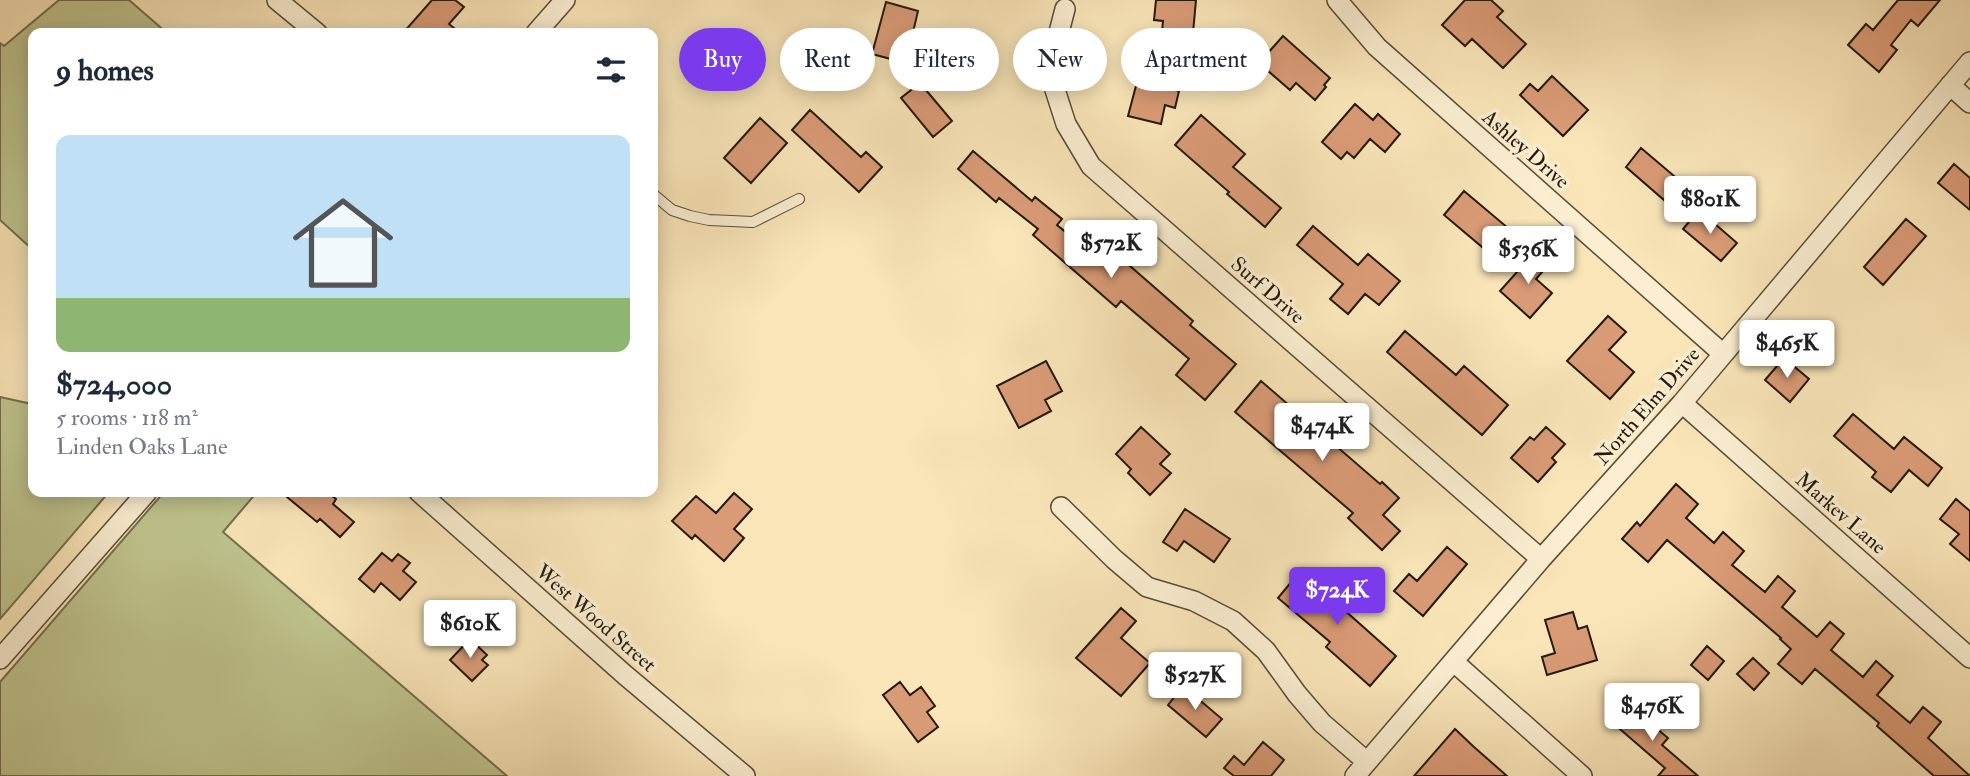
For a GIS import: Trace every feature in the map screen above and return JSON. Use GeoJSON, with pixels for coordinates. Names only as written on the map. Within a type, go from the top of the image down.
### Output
{"type":"FeatureCollection","features":[{"type":"Feature","properties":{"kind":"street"},"geometry":{"type":"LineString","coordinates":[[277,0],[311,28]]}},
{"type":"Feature","properties":{"kind":"street"},"geometry":{"type":"LineString","coordinates":[[540,28],[565,0]]}},
{"type":"Feature","properties":{"kind":"street","name":"Ashley Drive"},"geometry":{"type":"LineString","coordinates":[[1337,0],[1377,47],[1723,354]]}},
{"type":"Feature","properties":{"kind":"street","name":"Surf Drive"},"geometry":{"type":"LineString","coordinates":[[1065,9],[1049,71],[1066,124],[1091,166],[1542,559]]}},
{"type":"Feature","properties":{"kind":"street","name":"North Elm Drive"},"geometry":{"type":"LineString","coordinates":[[1361,769],[1542,559],[1682,403],[1970,62]]}},
{"type":"Feature","properties":{"kind":"street"},"geometry":{"type":"LineString","coordinates":[[1950,85],[1970,103]]}},
{"type":"Feature","properties":{"kind":"street","name":"Markev Lane"},"geometry":{"type":"LineString","coordinates":[[1682,403],[1970,658]]}},
{"type":"Feature","properties":{"kind":"street"},"geometry":{"type":"LineString","coordinates":[[0,659],[143,497]]}},
{"type":"Feature","properties":{"kind":"street","name":"West Wood Street"},"geometry":{"type":"LineString","coordinates":[[425,497],[625,675],[745,776]]}},
{"type":"Feature","properties":{"kind":"street"},"geometry":{"type":"LineString","coordinates":[[1061,507],[1147,587],[1194,601],[1233,621],[1266,651],[1297,694],[1361,769]]}},
{"type":"Feature","properties":{"kind":"street"},"geometry":{"type":"LineString","coordinates":[[1454,662],[1582,776]]}},
{"type":"Feature","properties":{"kind":"lane"},"geometry":{"type":"LineString","coordinates":[[658,198],[672,210],[690,216],[709,220],[752,222],[799,199]]}},
{"type":"Feature","properties":{"kind":"green space"},"geometry":{"type":"Polygon","coordinates":[[[59,0],[129,0],[161,28],[28,28],[28,245],[0,220],[0,43],[4,46],[59,0]]]}},
{"type":"Feature","properties":{"kind":"green space"},"geometry":{"type":"Polygon","coordinates":[[[0,397],[28,403],[28,497],[105,497],[0,619],[0,397]]]}},
{"type":"Feature","properties":{"kind":"green space"},"geometry":{"type":"Polygon","coordinates":[[[160,497],[253,497],[223,532],[507,776],[0,776],[0,682],[160,497]]]}},
{"type":"Feature","properties":{"kind":"building"},"geometry":{"type":"Polygon","coordinates":[[[432,0],[455,0],[464,7],[449,24],[454,28],[407,28],[432,0]]]}},
{"type":"Feature","properties":{"kind":"building"},"geometry":{"type":"Polygon","coordinates":[[[1156,0],[1196,0],[1193,28],[1162,28],[1163,21],[1154,20],[1156,0]]]}},
{"type":"Feature","properties":{"kind":"building"},"geometry":{"type":"Polygon","coordinates":[[[1465,0],[1491,0],[1503,11],[1497,17],[1526,44],[1503,68],[1472,39],[1465,46],[1442,25],[1465,0]]]}},
{"type":"Feature","properties":{"kind":"building"},"geometry":{"type":"Polygon","coordinates":[[[1898,0],[1940,0],[1918,26],[1911,20],[1891,45],[1897,50],[1879,72],[1848,45],[1866,24],[1873,30],[1898,0]]]}},
{"type":"Feature","properties":{"kind":"building"},"geometry":{"type":"Polygon","coordinates":[[[886,2],[918,11],[914,28],[889,28],[889,59],[875,55],[875,43],[886,2]]]}},
{"type":"Feature","properties":{"kind":"building"},"geometry":{"type":"Polygon","coordinates":[[[1283,36],[1330,78],[1315,100],[1296,83],[1290,90],[1271,73],[1271,50],[1283,36]]]}},
{"type":"Feature","properties":{"kind":"building"},"geometry":{"type":"Polygon","coordinates":[[[1552,76],[1588,110],[1563,136],[1520,95],[1530,84],[1538,91],[1552,76]]]}},
{"type":"Feature","properties":{"kind":"building"},"geometry":{"type":"Polygon","coordinates":[[[910,91],[927,91],[952,121],[933,137],[901,98],[910,91]]]}},
{"type":"Feature","properties":{"kind":"building"},"geometry":{"type":"Polygon","coordinates":[[[1135,91],[1179,91],[1175,108],[1165,105],[1161,124],[1128,116],[1135,91]]]}},
{"type":"Feature","properties":{"kind":"building"},"geometry":{"type":"Polygon","coordinates":[[[1355,104],[1373,120],[1378,114],[1400,134],[1385,152],[1370,139],[1354,158],[1347,152],[1341,159],[1322,142],[1355,104]]]}},
{"type":"Feature","properties":{"kind":"building"},"geometry":{"type":"Polygon","coordinates":[[[810,110],[861,157],[866,152],[882,167],[859,192],[792,130],[810,110]]]}},
{"type":"Feature","properties":{"kind":"building"},"geometry":{"type":"Polygon","coordinates":[[[1201,115],[1245,154],[1233,167],[1281,208],[1265,227],[1175,145],[1201,115]]]}},
{"type":"Feature","properties":{"kind":"building"},"geometry":{"type":"Polygon","coordinates":[[[760,118],[787,143],[751,183],[724,158],[760,118]]]}},
{"type":"Feature","properties":{"kind":"building"},"geometry":{"type":"Polygon","coordinates":[[[1641,148],[1680,181],[1664,200],[1626,167],[1641,148]]]}},
{"type":"Feature","properties":{"kind":"building"},"geometry":{"type":"Polygon","coordinates":[[[973,151],[1032,201],[1035,197],[1062,219],[1057,225],[1088,250],[1098,238],[1193,321],[1190,325],[1236,364],[1205,400],[1176,375],[1189,359],[1121,301],[1116,307],[1033,235],[1038,229],[999,198],[996,202],[958,169],[973,151]]]}},
{"type":"Feature","properties":{"kind":"building"},"geometry":{"type":"Polygon","coordinates":[[[1954,164],[1970,178],[1970,210],[1938,183],[1954,164]]]}},
{"type":"Feature","properties":{"kind":"building"},"geometry":{"type":"Polygon","coordinates":[[[1464,191],[1508,228],[1488,252],[1444,215],[1464,191]]]}},
{"type":"Feature","properties":{"kind":"building"},"geometry":{"type":"Polygon","coordinates":[[[1699,210],[1737,243],[1721,261],[1683,229],[1699,210]]]}},
{"type":"Feature","properties":{"kind":"building"},"geometry":{"type":"Polygon","coordinates":[[[1906,219],[1926,236],[1883,285],[1864,267],[1906,219]]]}},
{"type":"Feature","properties":{"kind":"building"},"geometry":{"type":"Polygon","coordinates":[[[1313,226],[1358,265],[1368,254],[1400,281],[1379,305],[1365,294],[1348,314],[1330,299],[1343,284],[1297,245],[1313,226]]]}},
{"type":"Feature","properties":{"kind":"building"},"geometry":{"type":"Polygon","coordinates":[[[1535,252],[1549,264],[1536,279],[1552,293],[1530,318],[1500,291],[1535,252]]]}},
{"type":"Feature","properties":{"kind":"building"},"geometry":{"type":"Polygon","coordinates":[[[1608,316],[1626,332],[1609,350],[1634,372],[1610,399],[1567,361],[1608,316]]]}},
{"type":"Feature","properties":{"kind":"building"},"geometry":{"type":"Polygon","coordinates":[[[1405,331],[1456,375],[1464,366],[1508,405],[1482,435],[1387,352],[1405,331]]]}},
{"type":"Feature","properties":{"kind":"building"},"geometry":{"type":"Polygon","coordinates":[[[1784,358],[1809,379],[1790,402],[1765,380],[1784,358]]]}},
{"type":"Feature","properties":{"kind":"building"},"geometry":{"type":"Polygon","coordinates":[[[1046,361],[1062,391],[1045,400],[1051,411],[1019,428],[997,386],[1046,361]]]}},
{"type":"Feature","properties":{"kind":"building"},"geometry":{"type":"Polygon","coordinates":[[[1261,381],[1399,498],[1383,515],[1400,531],[1382,550],[1348,518],[1353,513],[1235,412],[1261,381]]]}},
{"type":"Feature","properties":{"kind":"building"},"geometry":{"type":"Polygon","coordinates":[[[1853,414],[1894,449],[1904,437],[1942,468],[1928,486],[1909,470],[1891,492],[1872,477],[1876,472],[1834,436],[1853,414]]]}},
{"type":"Feature","properties":{"kind":"building"},"geometry":{"type":"Polygon","coordinates":[[[1141,427],[1170,454],[1160,464],[1171,473],[1150,495],[1128,473],[1131,469],[1116,454],[1141,427]]]}},
{"type":"Feature","properties":{"kind":"building"},"geometry":{"type":"Polygon","coordinates":[[[1546,427],[1565,444],[1552,458],[1556,462],[1538,482],[1511,458],[1530,437],[1534,440],[1546,427]]]}},
{"type":"Feature","properties":{"kind":"building"},"geometry":{"type":"Polygon","coordinates":[[[1676,484],[1698,504],[1686,518],[1714,543],[1723,532],[1744,551],[1732,565],[1765,592],[1778,576],[1795,591],[1782,607],[1817,637],[1830,622],[1844,634],[1831,650],[1863,677],[1876,661],[1893,676],[1877,695],[1910,723],[1923,707],[1941,722],[1928,738],[1970,776],[1934,776],[1877,726],[1879,723],[1815,669],[1802,684],[1778,664],[1791,649],[1781,638],[1667,540],[1648,562],[1622,539],[1637,522],[1640,526],[1676,484]]]}},
{"type":"Feature","properties":{"kind":"building"},"geometry":{"type":"Polygon","coordinates":[[[734,493],[752,509],[734,529],[744,538],[724,561],[695,535],[692,539],[672,521],[696,496],[716,513],[734,493]]]}},
{"type":"Feature","properties":{"kind":"building"},"geometry":{"type":"Polygon","coordinates":[[[287,497],[333,497],[336,499],[333,504],[354,522],[340,537],[320,519],[317,522],[287,497]]]}},
{"type":"Feature","properties":{"kind":"building"},"geometry":{"type":"Polygon","coordinates":[[[1956,499],[1970,511],[1970,561],[1950,544],[1959,534],[1940,519],[1956,499]]]}},
{"type":"Feature","properties":{"kind":"building"},"geometry":{"type":"Polygon","coordinates":[[[1185,509],[1230,539],[1214,562],[1184,541],[1177,551],[1163,542],[1185,509]]]}},
{"type":"Feature","properties":{"kind":"building"},"geometry":{"type":"Polygon","coordinates":[[[1447,547],[1467,564],[1423,616],[1394,591],[1409,574],[1417,581],[1447,547]]]}},
{"type":"Feature","properties":{"kind":"building"},"geometry":{"type":"Polygon","coordinates":[[[382,553],[392,561],[398,554],[410,563],[403,571],[416,582],[400,600],[381,583],[374,592],[359,579],[382,553]]]}},
{"type":"Feature","properties":{"kind":"building"},"geometry":{"type":"Polygon","coordinates":[[[1303,568],[1344,603],[1341,607],[1396,656],[1370,686],[1326,647],[1330,642],[1278,598],[1303,568]]]}},
{"type":"Feature","properties":{"kind":"building"},"geometry":{"type":"Polygon","coordinates":[[[1121,608],[1136,621],[1121,638],[1150,663],[1121,696],[1076,658],[1121,608]]]}},
{"type":"Feature","properties":{"kind":"building"},"geometry":{"type":"Polygon","coordinates":[[[1573,612],[1578,629],[1587,626],[1597,660],[1547,675],[1542,657],[1555,653],[1545,620],[1573,612]]]}},
{"type":"Feature","properties":{"kind":"building"},"geometry":{"type":"Polygon","coordinates":[[[470,639],[487,655],[482,660],[488,665],[472,681],[450,660],[470,639]]]}},
{"type":"Feature","properties":{"kind":"building"},"geometry":{"type":"Polygon","coordinates":[[[1707,646],[1724,661],[1708,680],[1691,665],[1707,646]]]}},
{"type":"Feature","properties":{"kind":"building"},"geometry":{"type":"Polygon","coordinates":[[[1753,658],[1769,673],[1754,690],[1737,674],[1753,658]]]}},
{"type":"Feature","properties":{"kind":"building"},"geometry":{"type":"Polygon","coordinates":[[[900,682],[910,695],[921,687],[935,706],[927,712],[938,727],[918,742],[883,695],[900,682]]]}},
{"type":"Feature","properties":{"kind":"building"},"geometry":{"type":"Polygon","coordinates":[[[1183,686],[1222,719],[1206,737],[1168,705],[1183,686]]]}},
{"type":"Feature","properties":{"kind":"building"},"geometry":{"type":"Polygon","coordinates":[[[1630,706],[1668,738],[1662,745],[1698,776],[1658,776],[1665,768],[1614,724],[1630,706]]]}},
{"type":"Feature","properties":{"kind":"building"},"geometry":{"type":"Polygon","coordinates":[[[1455,729],[1474,747],[1507,776],[1414,776],[1455,729]]]}},
{"type":"Feature","properties":{"kind":"building"},"geometry":{"type":"Polygon","coordinates":[[[1263,742],[1284,760],[1271,776],[1234,776],[1224,768],[1234,756],[1244,765],[1263,742]]]}}]}
